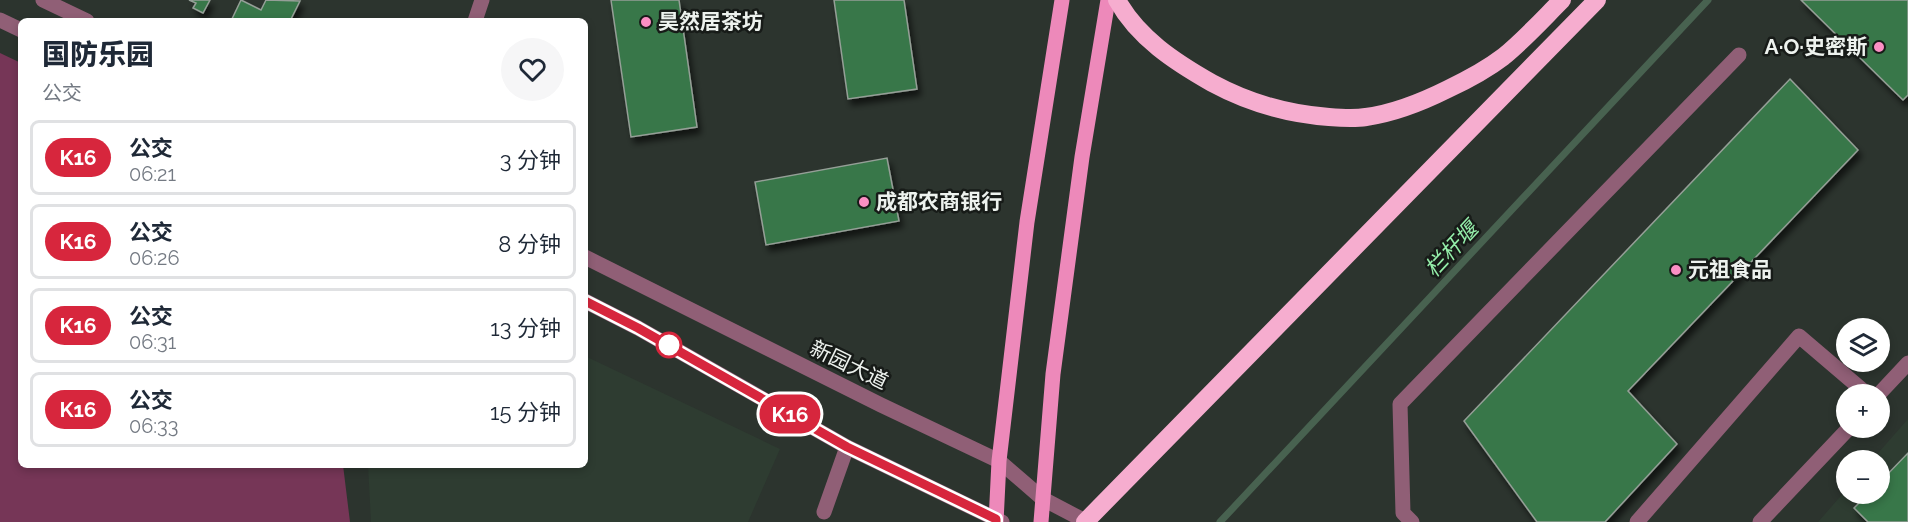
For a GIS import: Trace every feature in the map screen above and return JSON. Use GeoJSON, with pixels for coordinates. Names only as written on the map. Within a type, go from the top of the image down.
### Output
{"type":"FeatureCollection","features":[{"type":"Feature","properties":{"kind":"highway"},"geometry":{"type":"LineString","coordinates":[[1117,0],[1129,19],[1149,40],[1175,61],[1233,93],[1284,111],[1309,116],[1353,118],[1410,106],[1479,73],[1524,38],[1562,0]]}},
{"type":"Feature","properties":{"kind":"highway"},"geometry":{"type":"LineString","coordinates":[[1086,522],[1597,0]]}},
{"type":"Feature","properties":{"kind":"main road"},"geometry":{"type":"LineString","coordinates":[[998,521],[999,462],[1028,222],[1062,0]]}},
{"type":"Feature","properties":{"kind":"main road"},"geometry":{"type":"LineString","coordinates":[[1041,522],[1053,374],[1082,157],[1108,0]]}},
{"type":"Feature","properties":{"kind":"street"},"geometry":{"type":"LineString","coordinates":[[43,0],[81,18]]}},
{"type":"Feature","properties":{"kind":"street"},"geometry":{"type":"LineString","coordinates":[[477,18],[482,0]]}},
{"type":"Feature","properties":{"kind":"street"},"geometry":{"type":"LineString","coordinates":[[0,20],[18,29]]}},
{"type":"Feature","properties":{"kind":"street"},"geometry":{"type":"LineString","coordinates":[[1412,522],[1402,513],[1401,404],[1739,55]]}},
{"type":"Feature","properties":{"kind":"street","name":"新园大道"},"geometry":{"type":"LineString","coordinates":[[588,259],[999,462],[1043,499],[1086,522]]}},
{"type":"Feature","properties":{"kind":"street"},"geometry":{"type":"LineString","coordinates":[[588,303],[638,328],[847,447],[998,521]]}},
{"type":"Feature","properties":{"kind":"street"},"geometry":{"type":"LineString","coordinates":[[1637,522],[1799,336],[1855,384]]}},
{"type":"Feature","properties":{"kind":"street"},"geometry":{"type":"LineString","coordinates":[[1889,384],[1908,363]]}},
{"type":"Feature","properties":{"kind":"street"},"geometry":{"type":"LineString","coordinates":[[1760,522],[1840,438]]}},
{"type":"Feature","properties":{"kind":"street"},"geometry":{"type":"LineString","coordinates":[[824,512],[847,447]]}},
{"type":"Feature","properties":{"kind":"shaded area"},"geometry":{"type":"Polygon","coordinates":[[[0,53],[18,62],[18,468],[343,468],[350,522],[0,522],[0,53]]]}},
{"type":"Feature","properties":{"kind":"shaded area"},"geometry":{"type":"Polygon","coordinates":[[[588,357],[780,449],[748,522],[371,522],[368,468],[588,468],[588,357]]]}},
{"type":"Feature","properties":{"kind":"shaded area"},"geometry":{"type":"Polygon","coordinates":[[[1908,419],[1908,522],[1818,522],[1836,501],[1836,504],[1890,504],[1890,450],[1881,450],[1908,419]]]}},
{"type":"Feature","properties":{"kind":"building"},"geometry":{"type":"Polygon","coordinates":[[[189,0],[210,0],[203,13],[193,8],[196,3],[189,0]]]}},
{"type":"Feature","properties":{"kind":"building"},"geometry":{"type":"Polygon","coordinates":[[[241,0],[261,10],[266,0],[300,1],[292,18],[232,18],[241,0]]]}},
{"type":"Feature","properties":{"kind":"building"},"geometry":{"type":"Polygon","coordinates":[[[611,0],[679,0],[697,127],[631,137],[611,0]]]}},
{"type":"Feature","properties":{"kind":"building"},"geometry":{"type":"Polygon","coordinates":[[[834,0],[904,0],[917,89],[848,99],[834,0]]]}},
{"type":"Feature","properties":{"kind":"building","name":"A·O·史密斯"},"geometry":{"type":"Polygon","coordinates":[[[1801,0],[1908,0],[1908,95],[1903,100],[1801,0]]]}},
{"type":"Feature","properties":{"kind":"building","name":"元祖食品"},"geometry":{"type":"Polygon","coordinates":[[[1790,79],[1858,150],[1628,391],[1677,444],[1605,522],[1537,522],[1464,421],[1790,79]]]}},
{"type":"Feature","properties":{"kind":"building"},"geometry":{"type":"Polygon","coordinates":[[[887,158],[899,221],[766,245],[755,182],[887,158]]]}},
{"type":"Feature","properties":{"kind":"building"},"geometry":{"type":"Polygon","coordinates":[[[1908,453],[1908,522],[1868,522],[1854,508],[1858,504],[1890,504],[1890,472],[1908,453]]]}},
{"type":"Feature","properties":{"kind":"waterway","name":"栏杆堰"},"geometry":{"type":"LineString","coordinates":[[1220,522],[1708,0]]}},
{"type":"Feature","properties":{"kind":"bus line","name":"K16"},"geometry":{"type":"LineString","coordinates":[[588,303],[638,328],[847,447],[996,519],[996,522]]}},
{"type":"Feature","properties":{"kind":"place","name":"昊然居茶坊"},"geometry":{"type":"Point","coordinates":[646,22]}},
{"type":"Feature","properties":{"kind":"place","name":"A·O·史密斯"},"geometry":{"type":"Point","coordinates":[1879,47]}},
{"type":"Feature","properties":{"kind":"place","name":"成都农商银行"},"geometry":{"type":"Point","coordinates":[864,202]}},
{"type":"Feature","properties":{"kind":"place","name":"元祖食品"},"geometry":{"type":"Point","coordinates":[1676,270]}}]}
